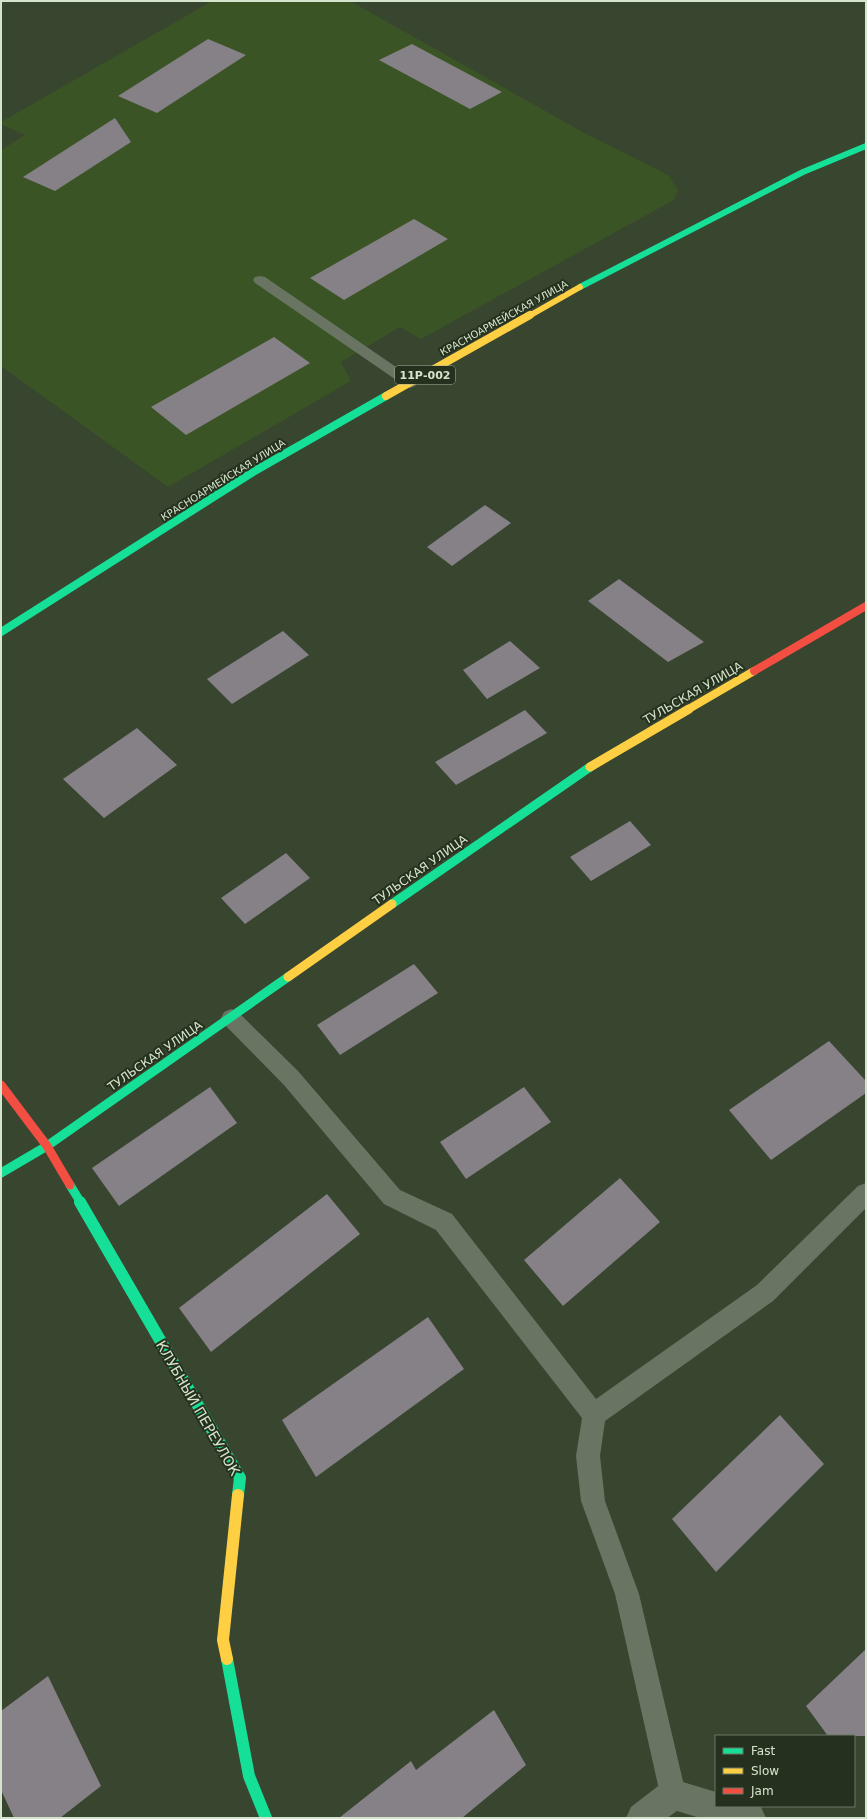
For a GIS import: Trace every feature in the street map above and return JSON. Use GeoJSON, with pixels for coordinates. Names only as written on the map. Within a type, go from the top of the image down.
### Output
{"type":"FeatureCollection","features":[{"type":"Feature","properties":{"kind":"street","name":"КРАСНОАРМЕЙСКАЯ УЛИЦА"},"geometry":{"type":"LineString","coordinates":[[1,632],[253,472],[410,383],[581,287],[803,172],[866,146]]}},
{"type":"Feature","properties":{"kind":"street","name":"ТУЛЬСКАЯ УЛИЦА"},"geometry":{"type":"LineString","coordinates":[[1,1173],[47,1146],[579,773],[866,606]]}},
{"type":"Feature","properties":{"kind":"street","name":"КЛУБНЫЙ ПЕРЕУЛОК"},"geometry":{"type":"LineString","coordinates":[[1,1085],[47,1146],[240,1478],[223,1640],[250,1776],[266,1818]]}},
{"type":"Feature","properties":{"kind":"street"},"geometry":{"type":"LineString","coordinates":[[642,1818],[674,1794],[715,1807]]}},
{"type":"Feature","properties":{"kind":"street"},"geometry":{"type":"LineString","coordinates":[[715,1807],[750,1818]]}},
{"type":"Feature","properties":{"kind":"lane"},"geometry":{"type":"LineString","coordinates":[[260,280],[410,383]]}},
{"type":"Feature","properties":{"kind":"lane"},"geometry":{"type":"LineString","coordinates":[[231,1018],[291,1078],[392,1196],[444,1222],[594,1415]]}},
{"type":"Feature","properties":{"kind":"lane"},"geometry":{"type":"LineString","coordinates":[[674,1794],[627,1594],[593,1501],[588,1456],[594,1415],[765,1293],[866,1193]]}},
{"type":"Feature","properties":{"kind":"shaded area"},"geometry":{"type":"Polygon","coordinates":[[[212,1],[350,1],[581,131],[669,176],[678,190],[674,200],[421,339],[400,327],[341,362],[351,381],[168,487],[1,366],[1,150],[25,135],[1,124],[1,122],[212,1]]]}},
{"type":"Feature","properties":{"kind":"building"},"geometry":{"type":"Polygon","coordinates":[[[208,39],[246,55],[157,113],[118,96],[208,39]]]}},
{"type":"Feature","properties":{"kind":"building"},"geometry":{"type":"Polygon","coordinates":[[[412,44],[502,92],[470,109],[379,60],[412,44]]]}},
{"type":"Feature","properties":{"kind":"building"},"geometry":{"type":"Polygon","coordinates":[[[115,118],[131,142],[55,191],[23,177],[115,118]]]}},
{"type":"Feature","properties":{"kind":"building"},"geometry":{"type":"Polygon","coordinates":[[[414,219],[448,239],[344,300],[310,278],[414,219]]]}},
{"type":"Feature","properties":{"kind":"building"},"geometry":{"type":"Polygon","coordinates":[[[274,337],[310,363],[186,435],[151,407],[274,337]]]}},
{"type":"Feature","properties":{"kind":"building"},"geometry":{"type":"Polygon","coordinates":[[[485,505],[511,523],[452,566],[427,547],[485,505]]]}},
{"type":"Feature","properties":{"kind":"building"},"geometry":{"type":"Polygon","coordinates":[[[619,579],[704,642],[668,662],[588,601],[619,579]]]}},
{"type":"Feature","properties":{"kind":"building"},"geometry":{"type":"Polygon","coordinates":[[[283,631],[309,655],[232,704],[207,679],[283,631]]]}},
{"type":"Feature","properties":{"kind":"building"},"geometry":{"type":"Polygon","coordinates":[[[510,641],[540,668],[487,699],[463,670],[510,641]]]}},
{"type":"Feature","properties":{"kind":"building"},"geometry":{"type":"Polygon","coordinates":[[[525,710],[547,733],[456,785],[435,762],[525,710]]]}},
{"type":"Feature","properties":{"kind":"building"},"geometry":{"type":"Polygon","coordinates":[[[137,728],[177,765],[104,818],[63,779],[137,728]]]}},
{"type":"Feature","properties":{"kind":"building"},"geometry":{"type":"Polygon","coordinates":[[[630,821],[651,845],[591,881],[570,857],[630,821]]]}},
{"type":"Feature","properties":{"kind":"building"},"geometry":{"type":"Polygon","coordinates":[[[286,853],[310,878],[245,924],[221,898],[286,853]]]}},
{"type":"Feature","properties":{"kind":"building"},"geometry":{"type":"Polygon","coordinates":[[[414,964],[438,993],[340,1055],[317,1025],[414,964]]]}},
{"type":"Feature","properties":{"kind":"building"},"geometry":{"type":"Polygon","coordinates":[[[829,1041],[866,1081],[866,1093],[771,1160],[729,1110],[829,1041]]]}},
{"type":"Feature","properties":{"kind":"building"},"geometry":{"type":"Polygon","coordinates":[[[210,1087],[237,1123],[119,1206],[92,1168],[210,1087]]]}},
{"type":"Feature","properties":{"kind":"building"},"geometry":{"type":"Polygon","coordinates":[[[524,1087],[551,1122],[466,1179],[440,1142],[524,1087]]]}},
{"type":"Feature","properties":{"kind":"building"},"geometry":{"type":"Polygon","coordinates":[[[620,1178],[660,1222],[563,1306],[524,1260],[620,1178]]]}},
{"type":"Feature","properties":{"kind":"building"},"geometry":{"type":"Polygon","coordinates":[[[327,1194],[360,1234],[211,1352],[179,1308],[327,1194]]]}},
{"type":"Feature","properties":{"kind":"building"},"geometry":{"type":"Polygon","coordinates":[[[428,1317],[464,1369],[316,1477],[282,1420],[428,1317]]]}},
{"type":"Feature","properties":{"kind":"building"},"geometry":{"type":"Polygon","coordinates":[[[780,1415],[824,1464],[716,1572],[672,1519],[780,1415]]]}},
{"type":"Feature","properties":{"kind":"building"},"geometry":{"type":"Polygon","coordinates":[[[866,1649],[866,1736],[827,1735],[806,1706],[866,1649]]]}},
{"type":"Feature","properties":{"kind":"building"},"geometry":{"type":"Polygon","coordinates":[[[48,1676],[101,1786],[60,1818],[14,1818],[1,1790],[1,1711],[48,1676]]]}},
{"type":"Feature","properties":{"kind":"building"},"geometry":{"type":"Polygon","coordinates":[[[494,1710],[526,1765],[462,1818],[339,1818],[411,1761],[416,1770],[494,1710]]]}},
{"type":"Feature","properties":{"kind":"traffic: fast"},"geometry":{"type":"LineString","coordinates":[[580,287],[803,172],[866,146]]}},
{"type":"Feature","properties":{"kind":"traffic: fast"},"geometry":{"type":"LineString","coordinates":[[1,632],[253,472],[386,396]]}},
{"type":"Feature","properties":{"kind":"traffic: fast"},"geometry":{"type":"LineString","coordinates":[[392,904],[590,767]]}},
{"type":"Feature","properties":{"kind":"traffic: fast"},"geometry":{"type":"LineString","coordinates":[[1,1173],[47,1146],[288,977]]}},
{"type":"Feature","properties":{"kind":"traffic: fast"},"geometry":{"type":"LineString","coordinates":[[70,1185],[240,1478],[238,1495]]}},
{"type":"Feature","properties":{"kind":"traffic: fast"},"geometry":{"type":"LineString","coordinates":[[227,1659],[249,1776],[266,1818]]}},
{"type":"Feature","properties":{"kind":"traffic: slow"},"geometry":{"type":"LineString","coordinates":[[386,396],[580,287]]}},
{"type":"Feature","properties":{"kind":"traffic: slow"},"geometry":{"type":"LineString","coordinates":[[590,767],[754,671]]}},
{"type":"Feature","properties":{"kind":"traffic: slow"},"geometry":{"type":"LineString","coordinates":[[288,977],[392,904]]}},
{"type":"Feature","properties":{"kind":"traffic: slow"},"geometry":{"type":"LineString","coordinates":[[227,1659],[223,1640],[238,1495]]}},
{"type":"Feature","properties":{"kind":"traffic: jam"},"geometry":{"type":"LineString","coordinates":[[754,671],[866,606]]}},
{"type":"Feature","properties":{"kind":"traffic: jam"},"geometry":{"type":"LineString","coordinates":[[1,1085],[47,1146],[70,1185]]}}]}
